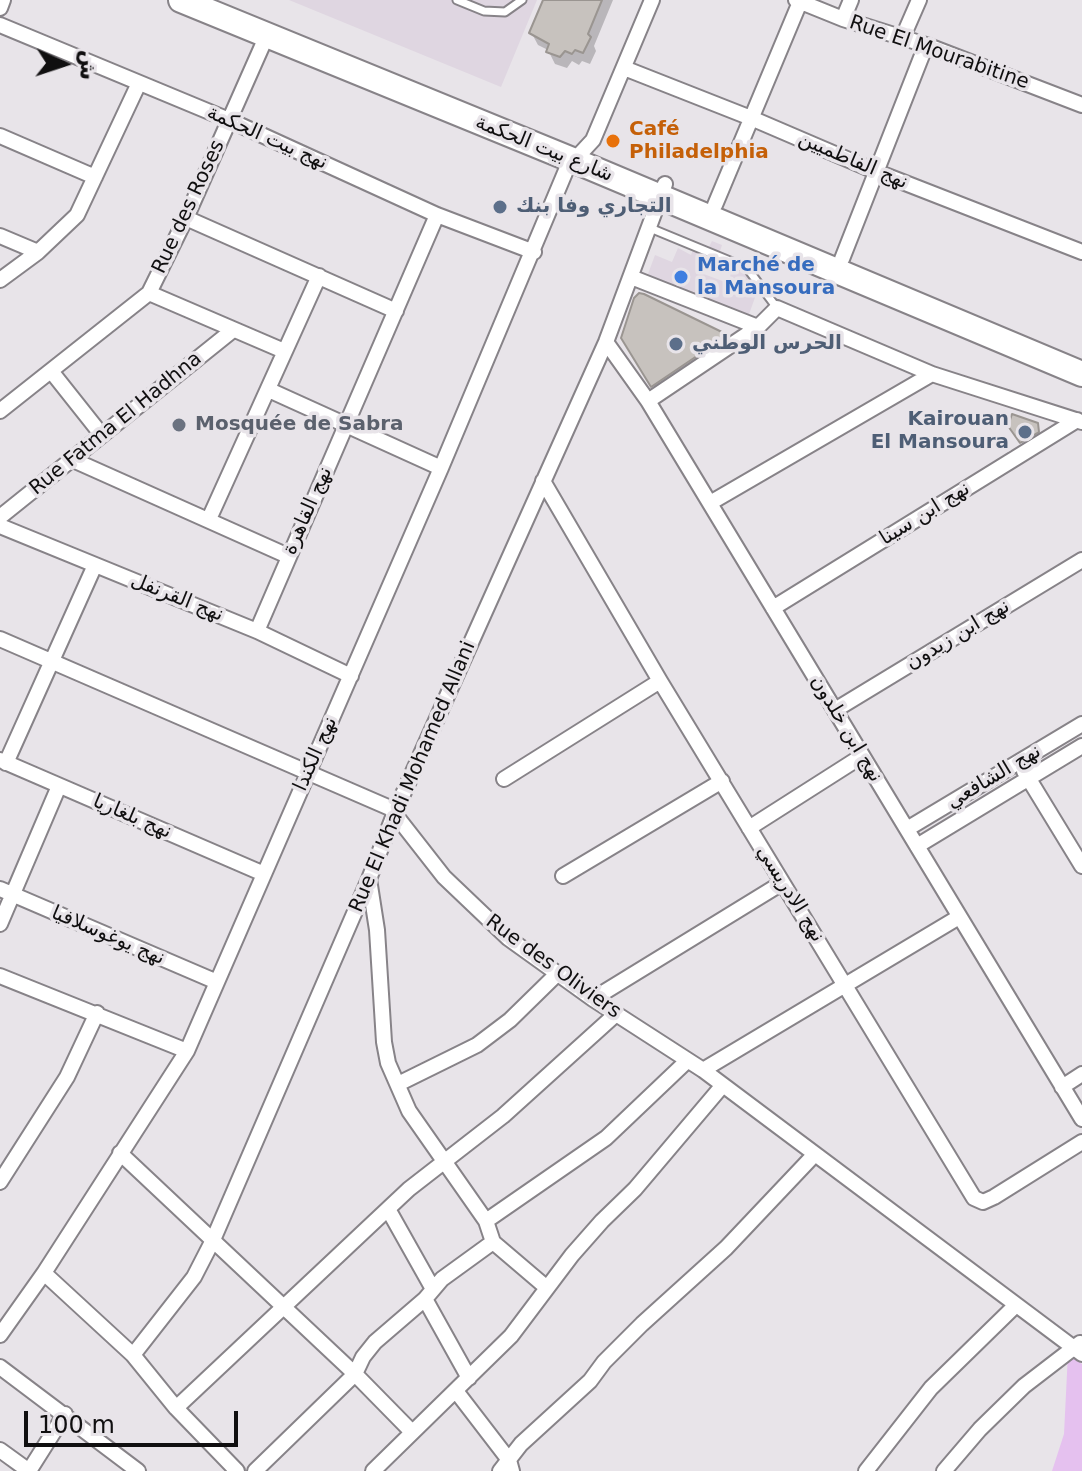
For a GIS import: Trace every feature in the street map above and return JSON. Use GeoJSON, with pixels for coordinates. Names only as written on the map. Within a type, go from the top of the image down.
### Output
{"type":"FeatureCollection","features":[{"type":"Feature","properties":{"kind":"main road","name":"شارع بيت الحكمة"},"geometry":{"type":"LineString","coordinates":[[181,0],[581,156]]}},
{"type":"Feature","properties":{"kind":"main road","name":"شارع بيت الحكمة"},"geometry":{"type":"LineString","coordinates":[[225,0],[1082,374]]}},
{"type":"Feature","properties":{"kind":"main road","name":"شارع بيت الحكمة"},"geometry":{"type":"LineString","coordinates":[[663,191],[715,205],[1082,359]]}},
{"type":"Feature","properties":{"kind":"street"},"geometry":{"type":"LineString","coordinates":[[0,8],[3,0]]}},
{"type":"Feature","properties":{"kind":"street","name":"نهج الكندا"},"geometry":{"type":"LineString","coordinates":[[0,1335],[44,1273],[187,1051],[534,252],[567,168],[581,156],[624,68],[652,0]]}},
{"type":"Feature","properties":{"kind":"street"},"geometry":{"type":"LineString","coordinates":[[843,19],[851,0]]}},
{"type":"Feature","properties":{"kind":"street"},"geometry":{"type":"LineString","coordinates":[[902,39],[919,0]]}},
{"type":"Feature","properties":{"kind":"street"},"geometry":{"type":"LineString","coordinates":[[715,205],[798,1]]}},
{"type":"Feature","properties":{"kind":"street","name":"Rue El Mourabitine"},"geometry":{"type":"LineString","coordinates":[[798,1],[926,45],[1082,105]]}},
{"type":"Feature","properties":{"kind":"street","name":"نهج بيت الحكمة"},"geometry":{"type":"LineString","coordinates":[[0,25],[229,120],[437,215],[534,252]]}},
{"type":"Feature","properties":{"kind":"street","name":"Rue des Roses"},"geometry":{"type":"LineString","coordinates":[[0,411],[149,293],[186,218],[267,35]]}},
{"type":"Feature","properties":{"kind":"street"},"geometry":{"type":"LineString","coordinates":[[842,259],[926,45]]}},
{"type":"Feature","properties":{"kind":"street","name":"نهج الفاطميين"},"geometry":{"type":"LineString","coordinates":[[624,68],[1082,252]]}},
{"type":"Feature","properties":{"kind":"street"},"geometry":{"type":"LineString","coordinates":[[0,280],[38,252],[77,215],[139,83]]}},
{"type":"Feature","properties":{"kind":"street"},"geometry":{"type":"LineString","coordinates":[[0,136],[95,177]]}},
{"type":"Feature","properties":{"kind":"street","name":"Rue El Khadi Mohamed Allani"},"geometry":{"type":"LineString","coordinates":[[133,1355],[194,1277],[213,1240],[395,812],[606,342],[663,191]]}},
{"type":"Feature","properties":{"kind":"street","name":"نهج القاهرة"},"geometry":{"type":"LineString","coordinates":[[257,631],[437,215]]}},
{"type":"Feature","properties":{"kind":"street"},"geometry":{"type":"LineString","coordinates":[[186,218],[396,311]]}},
{"type":"Feature","properties":{"kind":"street"},"geometry":{"type":"LineString","coordinates":[[0,236],[38,252]]}},
{"type":"Feature","properties":{"kind":"street"},"geometry":{"type":"LineString","coordinates":[[209,519],[319,276]]}},
{"type":"Feature","properties":{"kind":"street"},"geometry":{"type":"LineString","coordinates":[[631,277],[758,327]]}},
{"type":"Feature","properties":{"kind":"street"},"geometry":{"type":"LineString","coordinates":[[149,293],[284,351]]}},
{"type":"Feature","properties":{"kind":"street"},"geometry":{"type":"LineString","coordinates":[[648,401],[758,327],[777,308],[932,374],[1080,421]]}},
{"type":"Feature","properties":{"kind":"street","name":"Rue Fatma El Hadhna"},"geometry":{"type":"LineString","coordinates":[[0,517],[233,330]]}},
{"type":"Feature","properties":{"kind":"street","name":"نهج ابن خلدون"},"geometry":{"type":"LineString","coordinates":[[606,342],[648,401],[1082,1119]]}},
{"type":"Feature","properties":{"kind":"street"},"geometry":{"type":"LineString","coordinates":[[51,371],[101,434]]}},
{"type":"Feature","properties":{"kind":"street"},"geometry":{"type":"LineString","coordinates":[[710,503],[932,374]]}},
{"type":"Feature","properties":{"kind":"street"},"geometry":{"type":"LineString","coordinates":[[269,390],[441,468]]}},
{"type":"Feature","properties":{"kind":"street","name":"نهج ابن سينا"},"geometry":{"type":"LineString","coordinates":[[773,608],[1080,421]]}},
{"type":"Feature","properties":{"kind":"street"},"geometry":{"type":"LineString","coordinates":[[71,459],[288,556]]}},
{"type":"Feature","properties":{"kind":"street","name":"نهج الادريسي"},"geometry":{"type":"LineString","coordinates":[[543,481],[660,681],[974,1198],[983,1202],[1082,1142]]}},
{"type":"Feature","properties":{"kind":"street","name":"نهج القرنفل"},"geometry":{"type":"LineString","coordinates":[[0,526],[257,631],[351,676]]}},
{"type":"Feature","properties":{"kind":"street","name":"نهج ابن زيدون"},"geometry":{"type":"LineString","coordinates":[[835,710],[1082,560]]}},
{"type":"Feature","properties":{"kind":"street"},"geometry":{"type":"LineString","coordinates":[[3,762],[53,661],[95,565]]}},
{"type":"Feature","properties":{"kind":"street","name":"Rue des Oliviers"},"geometry":{"type":"LineString","coordinates":[[0,639],[370,798],[395,812],[444,877],[508,938],[593,999],[703,1070],[1016,1305],[1079,1347]]}},
{"type":"Feature","properties":{"kind":"street"},"geometry":{"type":"LineString","coordinates":[[504,779],[660,681]]}},
{"type":"Feature","properties":{"kind":"street","name":"نهج الشافعي"},"geometry":{"type":"LineString","coordinates":[[907,829],[1082,724]]}},
{"type":"Feature","properties":{"kind":"street","name":"نهج الشافعي"},"geometry":{"type":"LineString","coordinates":[[917,846],[1082,746]]}},
{"type":"Feature","properties":{"kind":"street"},"geometry":{"type":"LineString","coordinates":[[749,828],[862,756]]}},
{"type":"Feature","properties":{"kind":"street","name":"نهج بلغاريا"},"geometry":{"type":"LineString","coordinates":[[3,762],[264,874]]}},
{"type":"Feature","properties":{"kind":"street"},"geometry":{"type":"LineString","coordinates":[[1019,762],[1082,866]]}},
{"type":"Feature","properties":{"kind":"street"},"geometry":{"type":"LineString","coordinates":[[563,876],[722,781]]}},
{"type":"Feature","properties":{"kind":"street"},"geometry":{"type":"LineString","coordinates":[[0,924],[6,892],[59,786]]}},
{"type":"Feature","properties":{"kind":"street"},"geometry":{"type":"LineString","coordinates":[[369,879],[377,930],[388,1063],[409,1111],[486,1221],[493,1242],[547,1288]]}},
{"type":"Feature","properties":{"kind":"street"},"geometry":{"type":"LineString","coordinates":[[593,999],[782,883]]}},
{"type":"Feature","properties":{"kind":"street","name":"نهج يوغوسلافيا"},"geometry":{"type":"LineString","coordinates":[[6,892],[217,982]]}},
{"type":"Feature","properties":{"kind":"street"},"geometry":{"type":"LineString","coordinates":[[703,1070],[959,917]]}},
{"type":"Feature","properties":{"kind":"street"},"geometry":{"type":"LineString","coordinates":[[398,1084],[477,1045],[510,1020],[557,974]]}},
{"type":"Feature","properties":{"kind":"street"},"geometry":{"type":"LineString","coordinates":[[0,976],[187,1051]]}},
{"type":"Feature","properties":{"kind":"street"},"geometry":{"type":"LineString","coordinates":[[0,1182],[67,1077],[97,1013]]}},
{"type":"Feature","properties":{"kind":"street"},"geometry":{"type":"LineString","coordinates":[[176,1408],[388,1209],[442,1162],[503,1116],[616,1014]]}},
{"type":"Feature","properties":{"kind":"street"},"geometry":{"type":"LineString","coordinates":[[486,1221],[606,1138],[687,1061]]}},
{"type":"Feature","properties":{"kind":"street"},"geometry":{"type":"LineString","coordinates":[[1062,1087],[1082,1074]]}},
{"type":"Feature","properties":{"kind":"street"},"geometry":{"type":"LineString","coordinates":[[373,1471],[511,1336],[602,1221],[635,1189],[723,1085]]}},
{"type":"Feature","properties":{"kind":"street"},"geometry":{"type":"LineString","coordinates":[[120,1153],[355,1374],[411,1431]]}},
{"type":"Feature","properties":{"kind":"street"},"geometry":{"type":"LineString","coordinates":[[456,1391],[507,1467],[521,1444],[590,1381],[604,1362],[642,1324],[726,1248],[815,1154]]}},
{"type":"Feature","properties":{"kind":"street"},"geometry":{"type":"LineString","coordinates":[[388,1209],[469,1378]]}},
{"type":"Feature","properties":{"kind":"street"},"geometry":{"type":"LineString","coordinates":[[255,1471],[355,1374],[375,1342],[442,1279],[493,1242]]}},
{"type":"Feature","properties":{"kind":"street"},"geometry":{"type":"LineString","coordinates":[[44,1273],[133,1355],[176,1408],[237,1471]]}},
{"type":"Feature","properties":{"kind":"street"},"geometry":{"type":"LineString","coordinates":[[866,1471],[931,1388],[1016,1305]]}},
{"type":"Feature","properties":{"kind":"street"},"geometry":{"type":"LineString","coordinates":[[944,1471],[980,1429],[1024,1386],[1079,1347]]}},
{"type":"Feature","properties":{"kind":"street"},"geometry":{"type":"LineString","coordinates":[[0,1367],[138,1471]]}},
{"type":"Feature","properties":{"kind":"street"},"geometry":{"type":"LineString","coordinates":[[0,1450],[29,1471],[65,1414]]}},
{"type":"Feature","properties":{"kind":"lane"},"geometry":{"type":"LineString","coordinates":[[457,0],[484,11],[505,12],[522,0]]}},
{"type":"Feature","properties":{"kind":"lane"},"geometry":{"type":"LineString","coordinates":[[650,228],[747,268],[777,308]]}},
{"type":"Feature","properties":{"kind":"shaded area"},"geometry":{"type":"Polygon","coordinates":[[[289,0],[537,0],[501,87],[289,0]]]}},
{"type":"Feature","properties":{"kind":"shaded area","name":"Marché de la Mansoura"},"geometry":{"type":"Polygon","coordinates":[[[712,241],[722,245],[715,267],[702,263],[698,272],[728,283],[733,267],[753,275],[749,288],[757,292],[748,317],[651,279],[648,274],[655,255],[672,262],[678,248],[691,255],[696,242],[709,247],[712,241]]]}},
{"type":"Feature","properties":{"kind":"shaded area"},"geometry":{"type":"Polygon","coordinates":[[[1068,1353],[1082,1364],[1082,1471],[1052,1471],[1064,1434],[1068,1353]]]}},
{"type":"Feature","properties":{"kind":"building"},"geometry":{"type":"Polygon","coordinates":[[[543,0],[602,0],[583,53],[565,51],[560,57],[546,52],[549,44],[529,33],[543,0]]]}},
{"type":"Feature","properties":{"kind":"building","name":"الحرس الوطني"},"geometry":{"type":"Polygon","coordinates":[[[639,293],[728,335],[651,387],[621,338],[634,298],[639,293]]]}},
{"type":"Feature","properties":{"kind":"building","name":"Kairouan El Mansoura"},"geometry":{"type":"Polygon","coordinates":[[[1012,414],[1038,423],[1039,432],[1020,443],[1008,426],[1012,414]]]}},
{"type":"Feature","properties":{"kind":"place","name":"Café Philadelphia"},"geometry":{"type":"Point","coordinates":[613,141]}},
{"type":"Feature","properties":{"kind":"place","name":"التجاري وفا بنك"},"geometry":{"type":"Point","coordinates":[500,207]}},
{"type":"Feature","properties":{"kind":"place","name":"Marché de la Mansoura"},"geometry":{"type":"Point","coordinates":[681,277]}},
{"type":"Feature","properties":{"kind":"place","name":"الحرس الوطني"},"geometry":{"type":"Point","coordinates":[676,344]}},
{"type":"Feature","properties":{"kind":"place","name":"Mosquée de Sabra"},"geometry":{"type":"Point","coordinates":[179,425]}},
{"type":"Feature","properties":{"kind":"place","name":"Kairouan El Mansoura"},"geometry":{"type":"Point","coordinates":[1025,432]}}]}
